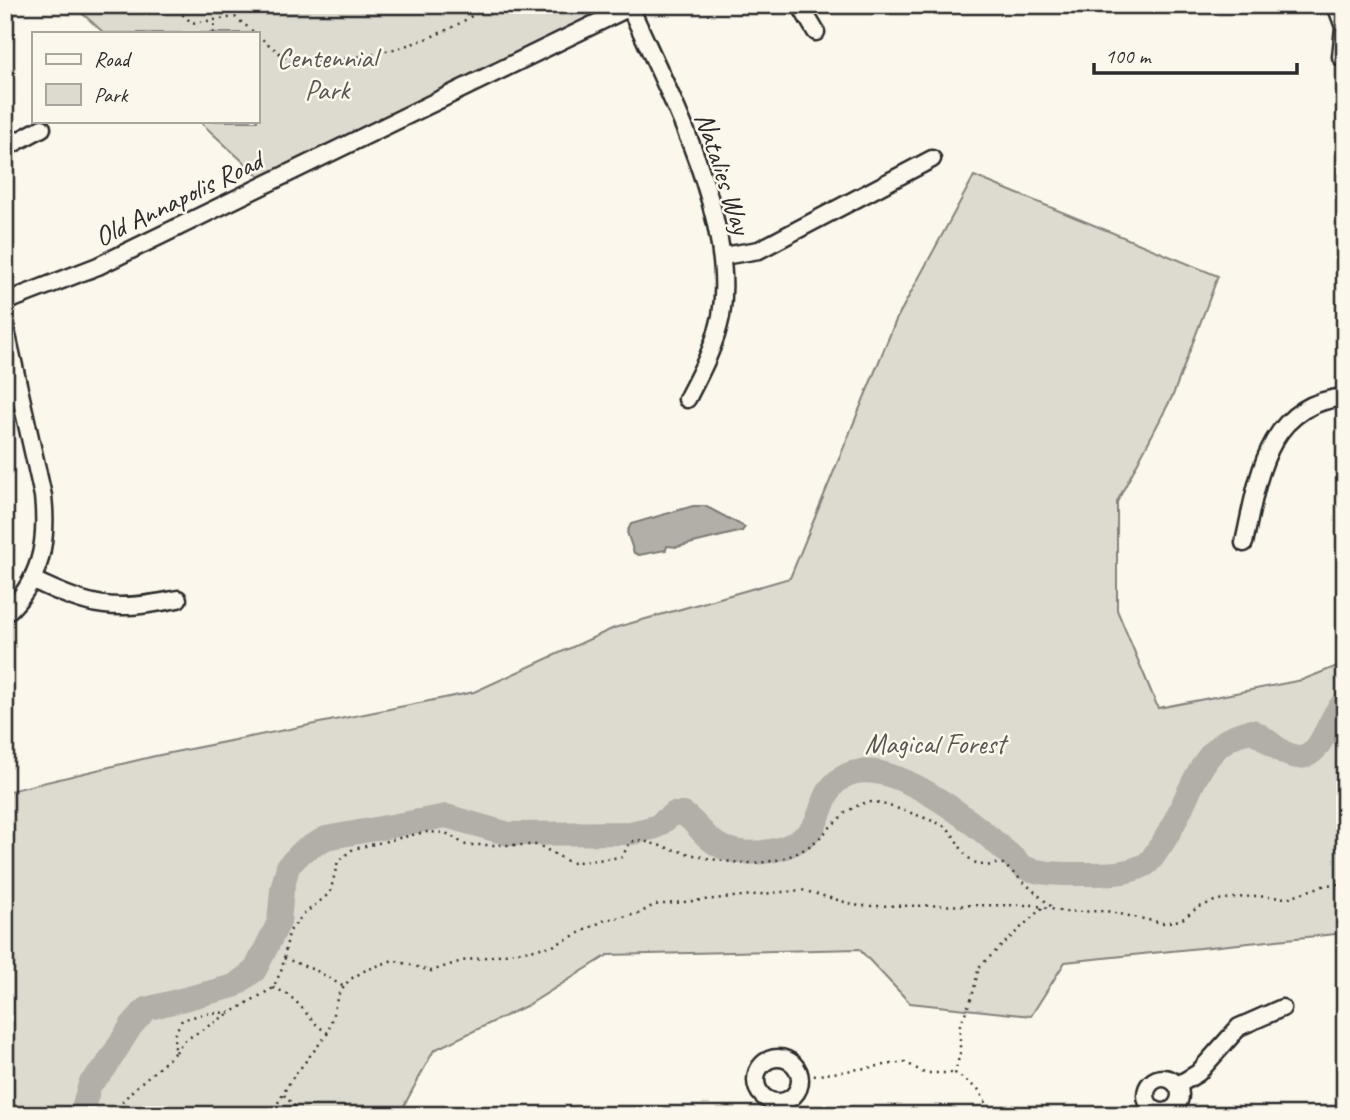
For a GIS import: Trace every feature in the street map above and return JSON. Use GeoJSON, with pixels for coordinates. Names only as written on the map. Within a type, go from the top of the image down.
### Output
{"type":"FeatureCollection","features":[{"type":"Feature","properties":{"kind":"street"},"geometry":{"type":"LineString","coordinates":[[800,5],[816,32]]}},
{"type":"Feature","properties":{"kind":"street"},"geometry":{"type":"LineString","coordinates":[[1336,5],[1344,27],[1341,57]]}},
{"type":"Feature","properties":{"kind":"street","name":"Natalies Way"},"geometry":{"type":"LineString","coordinates":[[632,6],[691,148],[714,214],[723,256],[722,304],[715,339],[687,399]]}},
{"type":"Feature","properties":{"kind":"street","name":"Old Annapolis Road"},"geometry":{"type":"LineString","coordinates":[[5,302],[98,266],[632,6]]}},
{"type":"Feature","properties":{"kind":"street"},"geometry":{"type":"LineString","coordinates":[[5,148],[42,128]]}},
{"type":"Feature","properties":{"kind":"street"},"geometry":{"type":"LineString","coordinates":[[723,256],[745,254],[766,247],[932,159]]}},
{"type":"Feature","properties":{"kind":"street"},"geometry":{"type":"LineString","coordinates":[[5,326],[43,496],[46,524],[43,555],[33,580],[5,614]]}},
{"type":"Feature","properties":{"kind":"street"},"geometry":{"type":"LineString","coordinates":[[1244,543],[1260,471],[1270,445],[1295,414],[1312,404],[1345,397]]}},
{"type":"Feature","properties":{"kind":"street"},"geometry":{"type":"LineString","coordinates":[[33,580],[78,601],[97,606],[141,607],[178,599]]}},
{"type":"Feature","properties":{"kind":"street"},"geometry":{"type":"LineString","coordinates":[[1178,1085],[1198,1073],[1239,1027],[1282,1009]]}},
{"type":"Feature","properties":{"kind":"street"},"geometry":{"type":"LineString","coordinates":[[783,1058],[792,1062],[800,1078],[798,1091],[790,1099],[770,1109],[757,1090],[757,1071],[763,1063],[783,1058]]}},
{"type":"Feature","properties":{"kind":"street"},"geometry":{"type":"LineString","coordinates":[[1157,1078],[1173,1080],[1181,1093],[1180,1111],[1160,1112],[1147,1102],[1149,1084],[1157,1078]]}},
{"type":"Feature","properties":{"kind":"path"},"geometry":{"type":"LineString","coordinates":[[124,9],[130,5]]}},
{"type":"Feature","properties":{"kind":"path"},"geometry":{"type":"LineString","coordinates":[[173,5],[192,23],[215,21],[225,16],[235,17],[254,32]]}},
{"type":"Feature","properties":{"kind":"path"},"geometry":{"type":"LineString","coordinates":[[259,36],[293,64],[316,63],[412,43],[452,29],[488,5]]}},
{"type":"Feature","properties":{"kind":"path"},"geometry":{"type":"LineString","coordinates":[[213,32],[215,21]]}},
{"type":"Feature","properties":{"kind":"path"},"geometry":{"type":"LineString","coordinates":[[116,1115],[123,1099],[155,1075],[182,1042],[272,988],[284,958],[289,932],[304,914],[330,893],[338,860],[353,849],[425,832],[446,833],[466,845],[538,845],[571,863],[622,857],[630,842],[639,840],[734,863],[777,862],[808,846],[854,806],[874,802],[934,819],[949,829],[956,844],[971,859],[983,865],[1003,864],[1056,910]]}},
{"type":"Feature","properties":{"kind":"path"},"geometry":{"type":"LineString","coordinates":[[271,1115],[292,1080],[328,1033],[338,995],[344,986],[365,971],[393,960],[431,971],[461,961],[566,942],[605,920],[621,919],[666,903],[802,890],[868,907],[1044,905],[1056,910],[1081,913],[1106,911],[1162,923],[1181,920],[1197,908],[1217,900],[1255,896],[1286,898],[1326,885],[1345,883]]}},
{"type":"Feature","properties":{"kind":"path"},"geometry":{"type":"LineString","coordinates":[[955,1073],[960,1053],[960,1025],[972,997],[979,967],[1044,905]]}},
{"type":"Feature","properties":{"kind":"path"},"geometry":{"type":"LineString","coordinates":[[284,958],[317,971],[344,986]]}},
{"type":"Feature","properties":{"kind":"path"},"geometry":{"type":"LineString","coordinates":[[272,988],[284,992],[313,1017],[319,1028],[328,1033]]}},
{"type":"Feature","properties":{"kind":"path"},"geometry":{"type":"LineString","coordinates":[[175,1052],[174,1035],[182,1020],[203,1014],[232,1012]]}},
{"type":"Feature","properties":{"kind":"path"},"geometry":{"type":"LineString","coordinates":[[800,1078],[905,1062],[924,1073],[955,1073],[979,1090],[992,1115]]}},
{"type":"Feature","properties":{"kind":"path"},"geometry":{"type":"LineString","coordinates":[[284,1095],[295,1103],[303,1115]]}},
{"type":"Feature","properties":{"kind":"green space","name":"Centennial Park"},"geometry":{"type":"Polygon","coordinates":[[[73,5],[619,5],[262,179],[200,122],[259,122],[259,32],[103,32],[73,5]]]}},
{"type":"Feature","properties":{"kind":"green space","name":"Magical Forest"},"geometry":{"type":"Polygon","coordinates":[[[974,176],[1218,276],[1173,395],[1117,502],[1117,610],[1158,708],[1302,680],[1345,663],[1345,933],[1065,962],[1031,1016],[910,1003],[859,949],[608,955],[528,1005],[434,1050],[399,1115],[5,1115],[5,792],[155,756],[474,692],[614,628],[790,578],[896,320],[974,176]]]}},
{"type":"Feature","properties":{"kind":"shaded area"},"geometry":{"type":"Polygon","coordinates":[[[693,506],[705,506],[745,527],[742,531],[677,547],[667,546],[666,550],[639,555],[634,553],[627,532],[631,524],[693,506]]]}},
{"type":"Feature","properties":{"kind":"waterway"},"geometry":{"type":"LineString","coordinates":[[81,1115],[90,1084],[105,1068],[131,1026],[146,1009],[234,986],[255,970],[279,922],[282,890],[288,866],[303,851],[326,838],[446,816],[509,834],[631,833],[656,827],[673,814],[684,814],[720,846],[731,850],[759,852],[787,846],[799,840],[816,822],[826,797],[837,781],[863,771],[887,774],[939,800],[988,836],[1023,867],[1054,874],[1116,873],[1138,868],[1151,860],[1169,832],[1206,761],[1218,747],[1233,736],[1252,731],[1285,753],[1298,757],[1308,755],[1322,740],[1338,709],[1345,702]]}}]}
